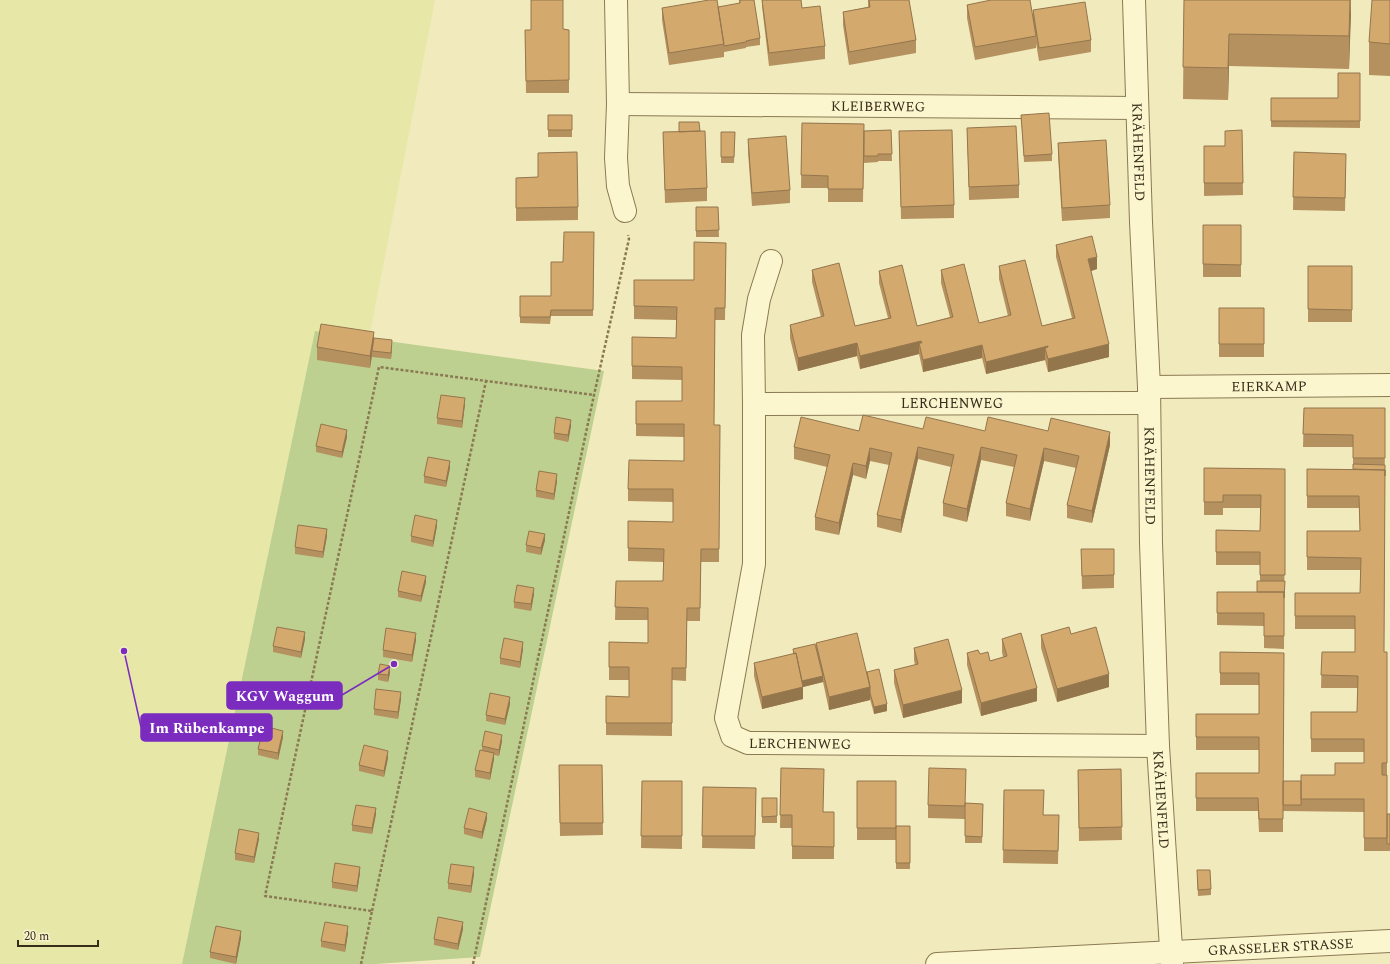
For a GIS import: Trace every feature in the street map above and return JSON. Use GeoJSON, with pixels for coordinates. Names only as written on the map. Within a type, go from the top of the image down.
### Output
{"type":"FeatureCollection","features":[{"type":"Feature","properties":{"kind":"street"},"geometry":{"type":"LineString","coordinates":[[616,0],[618,104],[616,158],[618,186],[625,211]]}},
{"type":"Feature","properties":{"kind":"street","name":"KRÄHENFELD"},"geometry":{"type":"LineString","coordinates":[[1134,0],[1149,395],[1151,543],[1158,746],[1172,958]]}},
{"type":"Feature","properties":{"kind":"street","name":"KLEIBERWEG"},"geometry":{"type":"LineString","coordinates":[[618,104],[1137,108]]}},
{"type":"Feature","properties":{"kind":"street","name":"LERCHENWEG"},"geometry":{"type":"LineString","coordinates":[[771,261],[759,299],[753,336],[754,564],[726,718],[732,736],[748,743],[1158,746]]}},
{"type":"Feature","properties":{"kind":"street","name":"EIERKAMP"},"geometry":{"type":"LineString","coordinates":[[1149,395],[1390,385]]}},
{"type":"Feature","properties":{"kind":"street","name":"LERCHENWEG"},"geometry":{"type":"LineString","coordinates":[[754,404],[1149,395]]}},
{"type":"Feature","properties":{"kind":"street","name":"GRASSELER STRASSE"},"geometry":{"type":"LineString","coordinates":[[937,964],[1172,958],[1390,941]]}},
{"type":"Feature","properties":{"kind":"path"},"geometry":{"type":"LineString","coordinates":[[473,964],[594,395],[629,239],[625,211]]}},
{"type":"Feature","properties":{"kind":"path"},"geometry":{"type":"LineString","coordinates":[[372,911],[265,896],[379,367],[594,395]]}},
{"type":"Feature","properties":{"kind":"path"},"geometry":{"type":"LineString","coordinates":[[361,964],[486,381]]}},
{"type":"Feature","properties":{"kind":"green space"},"geometry":{"type":"Polygon","coordinates":[[[0,0],[435,0],[369,338],[315,331],[182,964],[0,964],[0,0]]]}},
{"type":"Feature","properties":{"kind":"green space"},"geometry":{"type":"Polygon","coordinates":[[[315,331],[604,371],[480,957],[375,964],[182,964],[315,331]]]}},
{"type":"Feature","properties":{"kind":"building"},"geometry":{"type":"Polygon","coordinates":[[[531,0],[563,0],[563,29],[569,30],[569,80],[526,81],[525,30],[531,30],[531,0]]]}},
{"type":"Feature","properties":{"kind":"building"},"geometry":{"type":"Polygon","coordinates":[[[717,0],[724,44],[669,53],[662,8],[717,0]]]}},
{"type":"Feature","properties":{"kind":"building"},"geometry":{"type":"Polygon","coordinates":[[[740,0],[754,0],[760,38],[724,46],[718,7],[740,3],[740,0]]]}},
{"type":"Feature","properties":{"kind":"building"},"geometry":{"type":"Polygon","coordinates":[[[762,0],[801,0],[802,8],[820,6],[825,46],[769,53],[762,0]]]}},
{"type":"Feature","properties":{"kind":"building"},"geometry":{"type":"Polygon","coordinates":[[[869,0],[909,0],[916,40],[849,52],[843,12],[870,7],[869,0]]]}},
{"type":"Feature","properties":{"kind":"building"},"geometry":{"type":"Polygon","coordinates":[[[991,0],[1030,0],[1036,36],[975,47],[967,5],[991,0]]]}},
{"type":"Feature","properties":{"kind":"building"},"geometry":{"type":"Polygon","coordinates":[[[1184,0],[1350,0],[1349,36],[1229,34],[1228,68],[1183,67],[1184,0]]]}},
{"type":"Feature","properties":{"kind":"building"},"geometry":{"type":"Polygon","coordinates":[[[1372,0],[1390,0],[1390,44],[1369,42],[1372,0]]]}},
{"type":"Feature","properties":{"kind":"building"},"geometry":{"type":"Polygon","coordinates":[[[1085,2],[1091,40],[1039,48],[1033,10],[1085,2]]]}},
{"type":"Feature","properties":{"kind":"building"},"geometry":{"type":"Polygon","coordinates":[[[1338,73],[1360,73],[1360,121],[1271,121],[1271,98],[1338,98],[1338,73]]]}},
{"type":"Feature","properties":{"kind":"building"},"geometry":{"type":"Polygon","coordinates":[[[1049,113],[1052,154],[1024,156],[1021,115],[1049,113]]]}},
{"type":"Feature","properties":{"kind":"building"},"geometry":{"type":"Polygon","coordinates":[[[548,115],[572,115],[572,130],[548,130],[548,115]]]}},
{"type":"Feature","properties":{"kind":"building"},"geometry":{"type":"Polygon","coordinates":[[[679,122],[699,122],[700,131],[679,132],[679,122]]]}},
{"type":"Feature","properties":{"kind":"building"},"geometry":{"type":"Polygon","coordinates":[[[802,123],[864,124],[863,189],[828,189],[828,176],[801,175],[802,123]]]}},
{"type":"Feature","properties":{"kind":"building"},"geometry":{"type":"Polygon","coordinates":[[[1016,126],[1019,185],[969,187],[967,128],[1016,126]]]}},
{"type":"Feature","properties":{"kind":"building"},"geometry":{"type":"Polygon","coordinates":[[[891,130],[892,154],[864,156],[864,131],[891,130]]]}},
{"type":"Feature","properties":{"kind":"building"},"geometry":{"type":"Polygon","coordinates":[[[952,130],[954,205],[901,207],[899,131],[952,130]]]}},
{"type":"Feature","properties":{"kind":"building"},"geometry":{"type":"Polygon","coordinates":[[[1242,130],[1243,183],[1204,183],[1204,146],[1225,146],[1225,131],[1242,130]]]}},
{"type":"Feature","properties":{"kind":"building"},"geometry":{"type":"Polygon","coordinates":[[[705,131],[707,188],[665,190],[663,132],[705,131]]]}},
{"type":"Feature","properties":{"kind":"building"},"geometry":{"type":"Polygon","coordinates":[[[721,132],[735,132],[734,157],[721,157],[721,132]]]}},
{"type":"Feature","properties":{"kind":"building"},"geometry":{"type":"Polygon","coordinates":[[[786,136],[790,190],[752,193],[748,139],[786,136]]]}},
{"type":"Feature","properties":{"kind":"building"},"geometry":{"type":"Polygon","coordinates":[[[1106,140],[1110,205],[1062,208],[1058,143],[1106,140]]]}},
{"type":"Feature","properties":{"kind":"building"},"geometry":{"type":"Polygon","coordinates":[[[577,152],[578,207],[516,208],[516,178],[538,177],[538,153],[577,152]]]}},
{"type":"Feature","properties":{"kind":"building"},"geometry":{"type":"Polygon","coordinates":[[[1294,152],[1346,154],[1345,198],[1293,197],[1294,152]]]}},
{"type":"Feature","properties":{"kind":"building"},"geometry":{"type":"Polygon","coordinates":[[[696,207],[718,207],[719,230],[696,231],[696,207]]]}},
{"type":"Feature","properties":{"kind":"building"},"geometry":{"type":"Polygon","coordinates":[[[1203,225],[1241,225],[1241,265],[1203,264],[1203,225]]]}},
{"type":"Feature","properties":{"kind":"building"},"geometry":{"type":"Polygon","coordinates":[[[564,232],[594,232],[593,310],[551,310],[550,317],[520,317],[520,296],[551,296],[551,262],[563,262],[564,232]]]}},
{"type":"Feature","properties":{"kind":"building"},"geometry":{"type":"Polygon","coordinates":[[[1092,236],[1097,257],[1088,259],[1109,344],[1048,359],[1045,348],[1048,346],[986,362],[982,345],[923,360],[919,343],[922,343],[921,341],[860,356],[857,343],[798,358],[790,325],[824,316],[812,270],[839,263],[855,326],[891,318],[879,271],[902,265],[917,326],[953,317],[941,270],[964,264],[979,323],[1011,315],[999,266],[1025,260],[1042,326],[1075,318],[1056,245],[1092,236]]]}},
{"type":"Feature","properties":{"kind":"building"},"geometry":{"type":"Polygon","coordinates":[[[694,242],[726,243],[725,308],[715,308],[714,425],[720,425],[719,549],[701,549],[700,608],[687,608],[686,668],[672,668],[672,723],[606,723],[606,696],[629,697],[629,667],[609,667],[609,642],[648,643],[648,608],[615,607],[616,581],[663,581],[664,549],[628,548],[628,521],[673,522],[673,489],[628,489],[629,460],[684,461],[684,424],[636,424],[636,401],[682,401],[682,367],[632,366],[632,337],[676,338],[677,307],[634,306],[634,280],[694,280],[694,242]]]}},
{"type":"Feature","properties":{"kind":"building"},"geometry":{"type":"Polygon","coordinates":[[[1308,266],[1352,266],[1352,310],[1308,309],[1308,266]]]}},
{"type":"Feature","properties":{"kind":"building"},"geometry":{"type":"Polygon","coordinates":[[[1219,308],[1264,308],[1264,344],[1219,344],[1219,308]]]}},
{"type":"Feature","properties":{"kind":"building"},"geometry":{"type":"Polygon","coordinates":[[[321,324],[374,332],[370,356],[317,347],[321,324]]]}},
{"type":"Feature","properties":{"kind":"building"},"geometry":{"type":"Polygon","coordinates":[[[374,338],[392,340],[391,353],[372,351],[374,338]]]}},
{"type":"Feature","properties":{"kind":"building"},"geometry":{"type":"Polygon","coordinates":[[[441,395],[465,398],[462,421],[437,418],[441,395]]]}},
{"type":"Feature","properties":{"kind":"building"},"geometry":{"type":"Polygon","coordinates":[[[1304,408],[1385,408],[1385,458],[1353,458],[1353,435],[1303,434],[1304,408]]]}},
{"type":"Feature","properties":{"kind":"building"},"geometry":{"type":"Polygon","coordinates":[[[863,415],[923,429],[926,417],[985,431],[988,417],[1048,431],[1051,418],[1110,432],[1092,511],[1067,505],[1079,456],[1044,448],[1030,509],[1006,503],[1017,455],[981,447],[967,509],[943,503],[954,455],[918,447],[901,520],[877,515],[892,453],[870,448],[866,466],[853,463],[839,523],[815,517],[830,455],[794,447],[801,417],[859,431],[863,415]]]}},
{"type":"Feature","properties":{"kind":"building"},"geometry":{"type":"Polygon","coordinates":[[[556,417],[571,420],[568,435],[554,433],[556,417]]]}},
{"type":"Feature","properties":{"kind":"building"},"geometry":{"type":"Polygon","coordinates":[[[321,424],[347,430],[342,452],[316,446],[321,424]]]}},
{"type":"Feature","properties":{"kind":"building"},"geometry":{"type":"Polygon","coordinates":[[[428,457],[450,461],[446,481],[424,476],[428,457]]]}},
{"type":"Feature","properties":{"kind":"building"},"geometry":{"type":"Polygon","coordinates":[[[1353,464],[1385,465],[1385,470],[1353,469],[1353,464]]]}},
{"type":"Feature","properties":{"kind":"building"},"geometry":{"type":"Polygon","coordinates":[[[1204,468],[1285,469],[1285,575],[1260,575],[1260,552],[1216,552],[1216,530],[1260,531],[1261,495],[1223,495],[1223,502],[1204,502],[1204,468]]]}},
{"type":"Feature","properties":{"kind":"building"},"geometry":{"type":"Polygon","coordinates":[[[1307,469],[1385,470],[1384,652],[1387,652],[1387,763],[1382,763],[1382,775],[1387,775],[1387,838],[1364,838],[1364,799],[1301,799],[1301,775],[1335,775],[1335,763],[1364,763],[1364,739],[1311,739],[1311,712],[1357,712],[1358,676],[1321,675],[1322,652],[1355,652],[1355,616],[1295,616],[1295,593],[1360,593],[1361,558],[1307,557],[1307,531],[1360,531],[1359,496],[1307,496],[1307,469]]]}},
{"type":"Feature","properties":{"kind":"building"},"geometry":{"type":"Polygon","coordinates":[[[539,471],[557,474],[554,494],[536,490],[539,471]]]}},
{"type":"Feature","properties":{"kind":"building"},"geometry":{"type":"Polygon","coordinates":[[[415,515],[437,520],[433,541],[411,536],[415,515]]]}},
{"type":"Feature","properties":{"kind":"building"},"geometry":{"type":"Polygon","coordinates":[[[298,525],[327,529],[323,552],[295,547],[298,525]]]}},
{"type":"Feature","properties":{"kind":"building"},"geometry":{"type":"Polygon","coordinates":[[[529,531],[545,534],[541,548],[526,545],[529,531]]]}},
{"type":"Feature","properties":{"kind":"building"},"geometry":{"type":"Polygon","coordinates":[[[1081,549],[1114,549],[1114,575],[1082,576],[1081,549]]]}},
{"type":"Feature","properties":{"kind":"building"},"geometry":{"type":"Polygon","coordinates":[[[402,571],[426,576],[421,596],[398,591],[402,571]]]}},
{"type":"Feature","properties":{"kind":"building"},"geometry":{"type":"Polygon","coordinates":[[[1257,581],[1285,581],[1284,598],[1284,592],[1257,592],[1257,581]]]}},
{"type":"Feature","properties":{"kind":"building"},"geometry":{"type":"Polygon","coordinates":[[[517,585],[534,588],[531,604],[514,602],[517,585]]]}},
{"type":"Feature","properties":{"kind":"building"},"geometry":{"type":"Polygon","coordinates":[[[1217,592],[1284,592],[1284,636],[1264,636],[1264,613],[1217,613],[1217,592]]]}},
{"type":"Feature","properties":{"kind":"building"},"geometry":{"type":"Polygon","coordinates":[[[277,627],[305,632],[301,652],[273,646],[277,627]]]}},
{"type":"Feature","properties":{"kind":"building"},"geometry":{"type":"Polygon","coordinates":[[[1069,627],[1071,634],[1096,627],[1109,674],[1057,689],[1041,635],[1069,627]]]}},
{"type":"Feature","properties":{"kind":"building"},"geometry":{"type":"Polygon","coordinates":[[[386,628],[416,633],[412,655],[383,650],[386,628]]]}},
{"type":"Feature","properties":{"kind":"building"},"geometry":{"type":"Polygon","coordinates":[[[857,633],[870,687],[829,697],[816,643],[857,633]]]}},
{"type":"Feature","properties":{"kind":"building"},"geometry":{"type":"Polygon","coordinates":[[[1021,633],[1037,688],[981,703],[967,653],[978,650],[980,654],[988,652],[990,661],[1007,656],[1002,639],[1021,633]]]}},
{"type":"Feature","properties":{"kind":"building"},"geometry":{"type":"Polygon","coordinates":[[[504,638],[523,642],[520,662],[500,658],[504,638]]]}},
{"type":"Feature","properties":{"kind":"building"},"geometry":{"type":"Polygon","coordinates":[[[948,639],[962,690],[903,705],[894,670],[918,664],[914,648],[948,639]]]}},
{"type":"Feature","properties":{"kind":"building"},"geometry":{"type":"Polygon","coordinates":[[[815,644],[823,676],[802,681],[796,653],[794,654],[793,649],[815,644]]]}},
{"type":"Feature","properties":{"kind":"building"},"geometry":{"type":"Polygon","coordinates":[[[1220,652],[1284,653],[1283,819],[1259,819],[1258,798],[1196,798],[1196,773],[1259,773],[1259,737],[1196,737],[1196,714],[1259,714],[1259,673],[1220,673],[1220,652]]]}},
{"type":"Feature","properties":{"kind":"building"},"geometry":{"type":"Polygon","coordinates":[[[796,653],[803,687],[762,697],[754,663],[796,653]]]}},
{"type":"Feature","properties":{"kind":"building"},"geometry":{"type":"Polygon","coordinates":[[[380,664],[390,666],[388,675],[378,674],[380,664]]]}},
{"type":"Feature","properties":{"kind":"building"},"geometry":{"type":"Polygon","coordinates":[[[879,669],[887,704],[874,707],[867,672],[879,669]]]}},
{"type":"Feature","properties":{"kind":"building"},"geometry":{"type":"Polygon","coordinates":[[[376,689],[401,692],[398,712],[374,709],[376,689]]]}},
{"type":"Feature","properties":{"kind":"building"},"geometry":{"type":"Polygon","coordinates":[[[490,693],[510,697],[505,719],[486,715],[490,693]]]}},
{"type":"Feature","properties":{"kind":"building"},"geometry":{"type":"Polygon","coordinates":[[[264,726],[283,731],[278,753],[258,749],[264,726]]]}},
{"type":"Feature","properties":{"kind":"building"},"geometry":{"type":"Polygon","coordinates":[[[485,731],[502,735],[499,750],[482,746],[485,731]]]}},
{"type":"Feature","properties":{"kind":"building"},"geometry":{"type":"Polygon","coordinates":[[[364,745],[388,751],[384,771],[359,765],[364,745]]]}},
{"type":"Feature","properties":{"kind":"building"},"geometry":{"type":"Polygon","coordinates":[[[480,750],[494,753],[490,773],[475,770],[480,750]]]}},
{"type":"Feature","properties":{"kind":"building"},"geometry":{"type":"Polygon","coordinates":[[[559,765],[602,765],[603,823],[560,823],[559,765]]]}},
{"type":"Feature","properties":{"kind":"building"},"geometry":{"type":"Polygon","coordinates":[[[781,768],[824,769],[823,812],[834,812],[834,847],[792,846],[792,815],[780,815],[781,768]]]}},
{"type":"Feature","properties":{"kind":"building"},"geometry":{"type":"Polygon","coordinates":[[[929,768],[966,769],[965,806],[928,805],[929,768]]]}},
{"type":"Feature","properties":{"kind":"building"},"geometry":{"type":"Polygon","coordinates":[[[1121,769],[1122,827],[1079,828],[1078,770],[1121,769]]]}},
{"type":"Feature","properties":{"kind":"building"},"geometry":{"type":"Polygon","coordinates":[[[642,781],[682,781],[682,836],[641,836],[642,781]]]}},
{"type":"Feature","properties":{"kind":"building"},"geometry":{"type":"Polygon","coordinates":[[[857,781],[896,781],[896,828],[857,828],[857,781]]]}},
{"type":"Feature","properties":{"kind":"building"},"geometry":{"type":"Polygon","coordinates":[[[1283,781],[1301,781],[1301,805],[1283,805],[1283,781]]]}},
{"type":"Feature","properties":{"kind":"building"},"geometry":{"type":"Polygon","coordinates":[[[703,787],[756,788],[755,836],[702,836],[703,787]]]}},
{"type":"Feature","properties":{"kind":"building"},"geometry":{"type":"Polygon","coordinates":[[[1004,790],[1044,790],[1043,815],[1059,815],[1058,851],[1003,850],[1004,790]]]}},
{"type":"Feature","properties":{"kind":"building"},"geometry":{"type":"Polygon","coordinates":[[[762,798],[777,798],[777,816],[762,817],[762,798]]]}},
{"type":"Feature","properties":{"kind":"building"},"geometry":{"type":"Polygon","coordinates":[[[965,803],[983,804],[982,837],[965,836],[965,803]]]}},
{"type":"Feature","properties":{"kind":"building"},"geometry":{"type":"Polygon","coordinates":[[[356,805],[376,808],[372,828],[352,825],[356,805]]]}},
{"type":"Feature","properties":{"kind":"building"},"geometry":{"type":"Polygon","coordinates":[[[469,808],[487,813],[482,832],[464,828],[469,808]]]}},
{"type":"Feature","properties":{"kind":"building"},"geometry":{"type":"Polygon","coordinates":[[[1387,814],[1390,814],[1390,844],[1387,844],[1387,814]]]}},
{"type":"Feature","properties":{"kind":"building"},"geometry":{"type":"Polygon","coordinates":[[[896,826],[910,826],[910,863],[896,863],[896,826]]]}},
{"type":"Feature","properties":{"kind":"building"},"geometry":{"type":"Polygon","coordinates":[[[239,829],[259,833],[254,857],[235,853],[239,829]]]}},
{"type":"Feature","properties":{"kind":"building"},"geometry":{"type":"Polygon","coordinates":[[[335,863],[360,867],[357,886],[332,882],[335,863]]]}},
{"type":"Feature","properties":{"kind":"building"},"geometry":{"type":"Polygon","coordinates":[[[451,864],[474,867],[471,886],[448,883],[451,864]]]}},
{"type":"Feature","properties":{"kind":"building"},"geometry":{"type":"Polygon","coordinates":[[[1197,870],[1210,870],[1211,889],[1198,890],[1197,870]]]}},
{"type":"Feature","properties":{"kind":"building"},"geometry":{"type":"Polygon","coordinates":[[[438,917],[463,922],[458,944],[434,939],[438,917]]]}},
{"type":"Feature","properties":{"kind":"building"},"geometry":{"type":"Polygon","coordinates":[[[325,922],[348,926],[345,945],[321,941],[325,922]]]}},
{"type":"Feature","properties":{"kind":"building"},"geometry":{"type":"Polygon","coordinates":[[[216,926],[241,931],[236,957],[210,952],[216,926]]]}},
{"type":"Feature","properties":{"kind":"place","name":"Im Rübenkampe"},"geometry":{"type":"Point","coordinates":[124,651]}},
{"type":"Feature","properties":{"kind":"place","name":"KGV Waggum"},"geometry":{"type":"Point","coordinates":[394,664]}}]}
